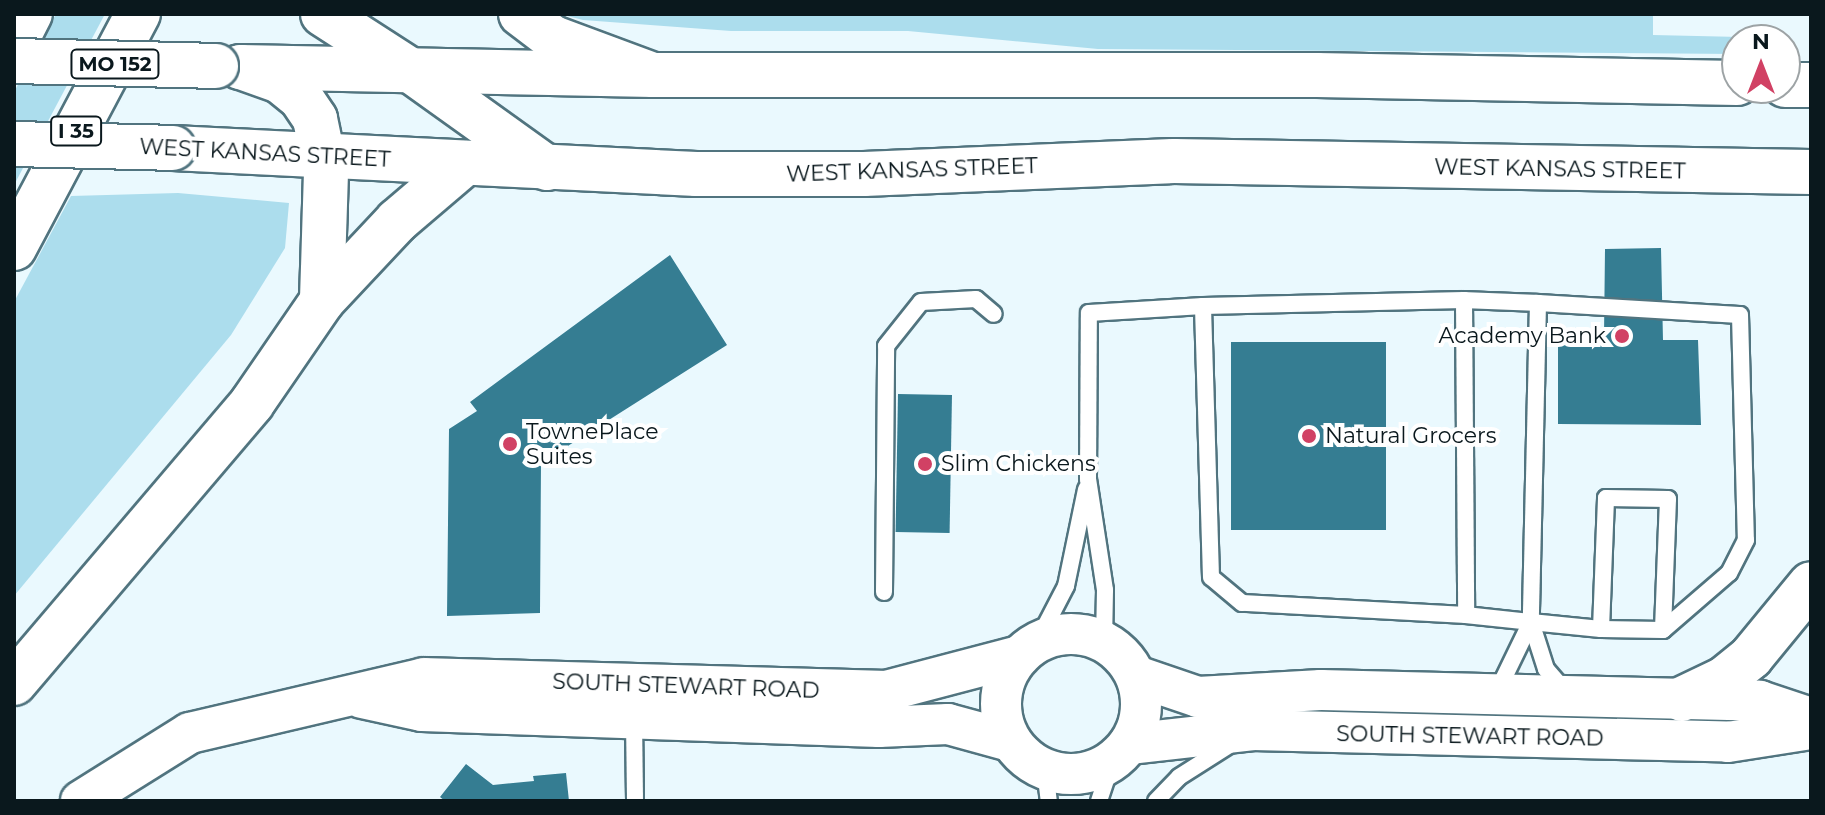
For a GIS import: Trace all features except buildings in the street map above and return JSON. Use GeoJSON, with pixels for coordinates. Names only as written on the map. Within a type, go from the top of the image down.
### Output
{"type":"FeatureCollection","features":[{"type":"Feature","properties":{"kind":"main road"},"geometry":{"type":"LineString","coordinates":[[14,45],[30,14]]}},
{"type":"Feature","properties":{"kind":"main road","name":"I 35"},"geometry":{"type":"LineString","coordinates":[[14,248],[138,14]]}},
{"type":"Feature","properties":{"kind":"main road"},"geometry":{"type":"LineString","coordinates":[[323,14],[413,72],[547,168]]}},
{"type":"Feature","properties":{"kind":"main road"},"geometry":{"type":"LineString","coordinates":[[521,14],[553,38],[653,75]]}},
{"type":"Feature","properties":{"kind":"main road","name":"MO 152"},"geometry":{"type":"LineString","coordinates":[[14,61],[229,67]]}},
{"type":"Feature","properties":{"kind":"main road"},"geometry":{"type":"LineString","coordinates":[[229,67],[653,75],[1317,75],[1721,83]]}},
{"type":"Feature","properties":{"kind":"main road"},"geometry":{"type":"LineString","coordinates":[[229,67],[280,81],[301,98],[315,119],[324,154],[327,203],[322,301]]}},
{"type":"Feature","properties":{"kind":"main road","name":"WEST KANSAS STREET"},"geometry":{"type":"LineString","coordinates":[[14,144],[324,154],[681,174],[864,174],[1174,161],[1811,172]]}},
{"type":"Feature","properties":{"kind":"main road"},"geometry":{"type":"LineString","coordinates":[[14,683],[252,403],[322,301],[397,221],[465,163]]}},
{"type":"Feature","properties":{"kind":"main road"},"geometry":{"type":"LineString","coordinates":[[1682,699],[1724,679],[1751,657],[1811,584]]}},
{"type":"Feature","properties":{"kind":"street"},"geometry":{"type":"LineString","coordinates":[[1058,634],[1081,634],[1104,642],[1123,656],[1136,676],[1141,700],[1139,723],[1120,753],[1047,785],[1010,741],[1001,720],[1000,697],[1006,675],[1028,649],[1058,634]]}},
{"type":"Feature","properties":{"kind":"street","name":"SOUTH STEWART ROAD"},"geometry":{"type":"LineString","coordinates":[[81,801],[190,733],[351,696],[422,711],[886,691],[1028,649]]}},
{"type":"Feature","properties":{"kind":"street","name":"SOUTH STEWART ROAD"},"geometry":{"type":"LineString","coordinates":[[1136,676],[1198,697],[1321,690],[1760,701],[1811,718]]}},
{"type":"Feature","properties":{"kind":"street","name":"SOUTH STEWART ROAD"},"geometry":{"type":"LineString","coordinates":[[636,701],[879,727],[916,722],[948,724],[1010,741]]}},
{"type":"Feature","properties":{"kind":"street","name":"SOUTH STEWART ROAD"},"geometry":{"type":"LineString","coordinates":[[1120,753],[1253,730],[1728,742],[1811,729]]}},
{"type":"Feature","properties":{"kind":"lane"},"geometry":{"type":"LineString","coordinates":[[884,592],[886,346],[921,302],[976,299],[994,314]]}},
{"type":"Feature","properties":{"kind":"lane"},"geometry":{"type":"LineString","coordinates":[[1464,300],[1466,615]]}},
{"type":"Feature","properties":{"kind":"lane"},"geometry":{"type":"LineString","coordinates":[[1104,642],[1105,590],[1088,479],[1089,313],[1203,306],[1464,300],[1740,315],[1746,540],[1729,573],[1663,630],[1601,629],[1466,615],[1242,603],[1211,577],[1203,306]]}},
{"type":"Feature","properties":{"kind":"lane"},"geometry":{"type":"LineString","coordinates":[[1538,303],[1531,622],[1546,669],[1568,696]]}},
{"type":"Feature","properties":{"kind":"lane"},"geometry":{"type":"LineString","coordinates":[[1028,649],[1066,586],[1088,479]]}},
{"type":"Feature","properties":{"kind":"lane"},"geometry":{"type":"LineString","coordinates":[[1601,629],[1606,498],[1668,499],[1663,630]]}},
{"type":"Feature","properties":{"kind":"lane"},"geometry":{"type":"LineString","coordinates":[[1496,695],[1531,622]]}},
{"type":"Feature","properties":{"kind":"lane"},"geometry":{"type":"LineString","coordinates":[[635,801],[636,701]]}},
{"type":"Feature","properties":{"kind":"lane"},"geometry":{"type":"LineString","coordinates":[[1156,801],[1179,777],[1253,730]]}},
{"type":"Feature","properties":{"kind":"lane"},"geometry":{"type":"LineString","coordinates":[[1099,801],[1120,753]]}},
{"type":"Feature","properties":{"kind":"shaded area"},"geometry":{"type":"Polygon","coordinates":[[[56,14],[105,14],[14,185],[14,92],[56,14]]]}},
{"type":"Feature","properties":{"kind":"shaded area"},"geometry":{"type":"Polygon","coordinates":[[[560,14],[1653,14],[1653,35],[1721,37],[1721,54],[1098,49],[908,31],[731,31],[583,20],[560,14]]]}},
{"type":"Feature","properties":{"kind":"shaded area"},"geometry":{"type":"Polygon","coordinates":[[[178,193],[289,203],[285,248],[231,335],[14,596],[14,302],[71,196],[178,193]]]}},
{"type":"Feature","properties":{"kind":"place","name":"Academy Bank"},"geometry":{"type":"Point","coordinates":[1622,336]}},
{"type":"Feature","properties":{"kind":"place","name":"Natural Grocers"},"geometry":{"type":"Point","coordinates":[1309,436]}},
{"type":"Feature","properties":{"kind":"place","name":"TownePlace Suites"},"geometry":{"type":"Point","coordinates":[510,444]}},
{"type":"Feature","properties":{"kind":"place","name":"Slim Chickens"},"geometry":{"type":"Point","coordinates":[925,464]}}]}
